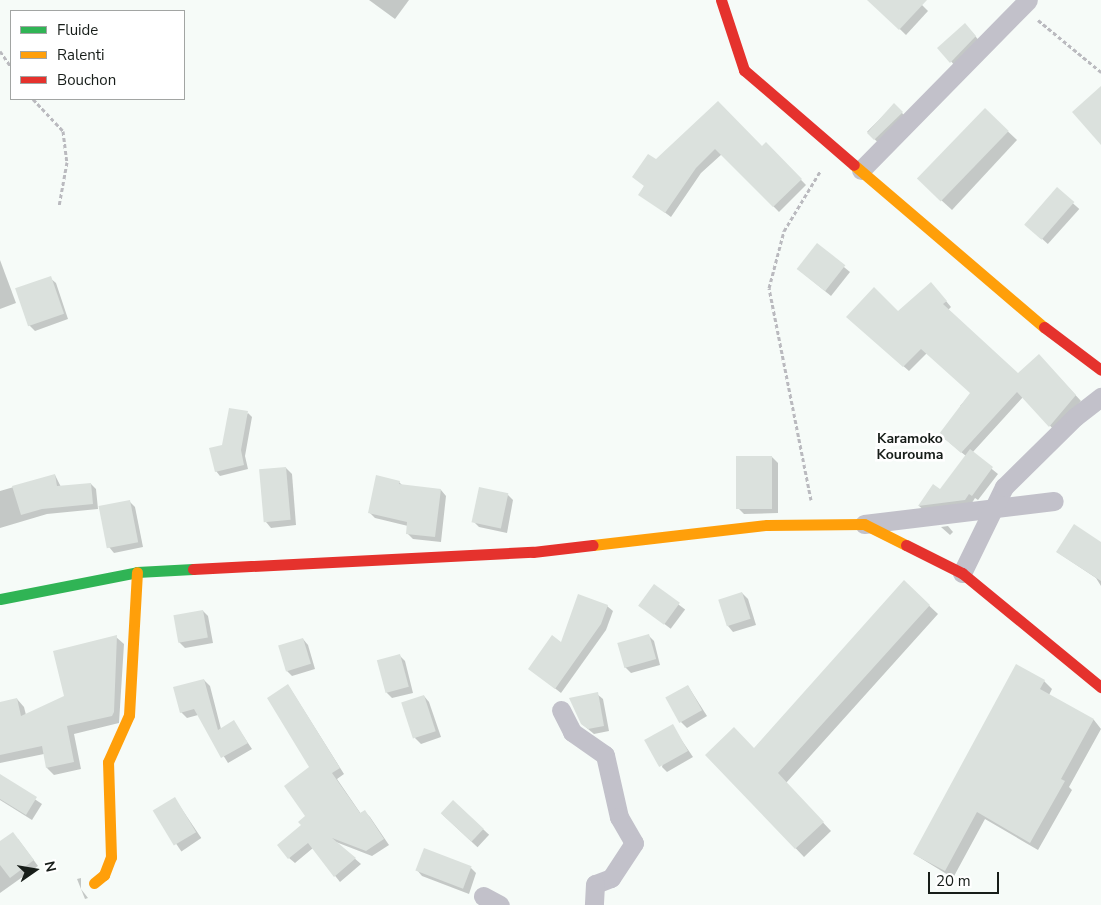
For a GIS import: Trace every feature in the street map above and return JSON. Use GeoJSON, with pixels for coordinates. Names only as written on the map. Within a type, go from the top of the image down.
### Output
{"type":"FeatureCollection","features":[{"type":"Feature","properties":{"kind":"street"},"geometry":{"type":"LineString","coordinates":[[721,0],[744,70],[1037,322],[1101,370]]}},
{"type":"Feature","properties":{"kind":"street"},"geometry":{"type":"LineString","coordinates":[[861,170],[1031,6]]}},
{"type":"Feature","properties":{"kind":"street"},"geometry":{"type":"LineString","coordinates":[[962,573],[1004,487],[1075,417],[1101,397]]}},
{"type":"Feature","properties":{"kind":"street"},"geometry":{"type":"LineString","coordinates":[[0,599],[137,572],[532,552],[767,525],[864,524],[1054,501]]}},
{"type":"Feature","properties":{"kind":"street"},"geometry":{"type":"LineString","coordinates":[[864,524],[962,573],[1101,687]]}},
{"type":"Feature","properties":{"kind":"street"},"geometry":{"type":"LineString","coordinates":[[94,883],[104,874],[111,856],[108,762],[129,715],[137,572]]}},
{"type":"Feature","properties":{"kind":"street"},"geometry":{"type":"LineString","coordinates":[[561,710],[572,732],[605,755],[619,817],[634,844],[611,878],[595,884],[594,905]]}},
{"type":"Feature","properties":{"kind":"street"},"geometry":{"type":"LineString","coordinates":[[483,896],[500,905]]}},
{"type":"Feature","properties":{"kind":"path"},"geometry":{"type":"LineString","coordinates":[[1031,6],[1037,19],[1101,72]]}},
{"type":"Feature","properties":{"kind":"path"},"geometry":{"type":"LineString","coordinates":[[0,51],[10,66]]}},
{"type":"Feature","properties":{"kind":"path"},"geometry":{"type":"LineString","coordinates":[[35,100],[63,131],[67,162],[59,206]]}},
{"type":"Feature","properties":{"kind":"path"},"geometry":{"type":"LineString","coordinates":[[816,525],[769,288],[784,231],[834,148]]}},
{"type":"Feature","properties":{"kind":"building"},"geometry":{"type":"Polygon","coordinates":[[[867,0],[927,0],[899,30],[867,0]]]}},
{"type":"Feature","properties":{"kind":"building"},"geometry":{"type":"Polygon","coordinates":[[[965,23],[976,36],[950,63],[937,48],[965,23]]]}},
{"type":"Feature","properties":{"kind":"building"},"geometry":{"type":"Polygon","coordinates":[[[1101,86],[1101,145],[1072,112],[1101,86]]]}},
{"type":"Feature","properties":{"kind":"building"},"geometry":{"type":"Polygon","coordinates":[[[718,101],[762,146],[766,142],[802,179],[773,207],[715,149],[696,168],[665,213],[638,195],[644,186],[632,177],[648,154],[656,159],[718,101]]]}},
{"type":"Feature","properties":{"kind":"building"},"geometry":{"type":"Polygon","coordinates":[[[894,103],[903,112],[874,140],[867,133],[894,103]]]}},
{"type":"Feature","properties":{"kind":"building"},"geometry":{"type":"Polygon","coordinates":[[[985,108],[1009,131],[941,201],[917,178],[985,108]]]}},
{"type":"Feature","properties":{"kind":"building"},"geometry":{"type":"Polygon","coordinates":[[[1057,187],[1074,202],[1042,240],[1024,225],[1057,187]]]}},
{"type":"Feature","properties":{"kind":"building"},"geometry":{"type":"Polygon","coordinates":[[[817,243],[845,265],[825,291],[797,269],[817,243]]]}},
{"type":"Feature","properties":{"kind":"building"},"geometry":{"type":"Polygon","coordinates":[[[51,276],[64,314],[28,326],[15,288],[51,276]]]}},
{"type":"Feature","properties":{"kind":"building"},"geometry":{"type":"Polygon","coordinates":[[[931,282],[947,301],[943,304],[1018,373],[1039,354],[1076,395],[1049,427],[1017,392],[961,453],[939,434],[970,393],[921,349],[903,367],[846,317],[874,287],[898,311],[931,282]]]}},
{"type":"Feature","properties":{"kind":"building"},"geometry":{"type":"Polygon","coordinates":[[[229,408],[248,411],[241,450],[244,465],[215,472],[209,448],[222,445],[229,408]]]}},
{"type":"Feature","properties":{"kind":"building"},"geometry":{"type":"Polygon","coordinates":[[[970,449],[993,467],[972,496],[969,494],[965,500],[918,506],[933,484],[940,489],[970,449]]]}},
{"type":"Feature","properties":{"kind":"building"},"geometry":{"type":"Polygon","coordinates":[[[736,456],[772,456],[772,509],[736,509],[736,456]]]}},
{"type":"Feature","properties":{"kind":"building"},"geometry":{"type":"Polygon","coordinates":[[[286,467],[291,520],[264,522],[259,469],[286,467]]]}},
{"type":"Feature","properties":{"kind":"building"},"geometry":{"type":"Polygon","coordinates":[[[55,474],[57,486],[91,483],[93,504],[42,509],[21,515],[12,486],[55,474]]]}},
{"type":"Feature","properties":{"kind":"building"},"geometry":{"type":"Polygon","coordinates":[[[376,475],[400,481],[399,484],[441,489],[435,537],[406,534],[407,522],[368,513],[376,475]]]}},
{"type":"Feature","properties":{"kind":"building"},"geometry":{"type":"Polygon","coordinates":[[[479,487],[508,493],[501,528],[472,522],[479,487]]]}},
{"type":"Feature","properties":{"kind":"building"},"geometry":{"type":"Polygon","coordinates":[[[130,500],[138,542],[107,548],[99,506],[130,500]]]}},
{"type":"Feature","properties":{"kind":"building"},"geometry":{"type":"Polygon","coordinates":[[[1074,524],[1101,542],[1101,581],[1056,552],[1074,524]]]}},
{"type":"Feature","properties":{"kind":"building"},"geometry":{"type":"Polygon","coordinates":[[[904,580],[930,605],[778,773],[824,822],[795,849],[705,755],[734,727],[754,748],[904,580]]]}},
{"type":"Feature","properties":{"kind":"building"},"geometry":{"type":"Polygon","coordinates":[[[654,584],[680,603],[664,625],[638,606],[654,584]]]}},
{"type":"Feature","properties":{"kind":"building"},"geometry":{"type":"Polygon","coordinates":[[[742,592],[751,619],[727,626],[718,600],[742,592]]]}},
{"type":"Feature","properties":{"kind":"building"},"geometry":{"type":"Polygon","coordinates":[[[578,594],[608,605],[601,624],[555,689],[528,669],[552,635],[561,642],[578,594]]]}},
{"type":"Feature","properties":{"kind":"building"},"geometry":{"type":"Polygon","coordinates":[[[203,610],[208,638],[178,643],[173,615],[203,610]]]}},
{"type":"Feature","properties":{"kind":"building"},"geometry":{"type":"Polygon","coordinates":[[[649,634],[656,659],[624,668],[617,643],[649,634]]]}},
{"type":"Feature","properties":{"kind":"building"},"geometry":{"type":"Polygon","coordinates":[[[117,635],[114,712],[112,716],[67,726],[74,762],[46,768],[42,746],[0,755],[0,702],[17,698],[21,716],[64,696],[53,651],[117,635]]]}},
{"type":"Feature","properties":{"kind":"building"},"geometry":{"type":"Polygon","coordinates":[[[303,638],[311,664],[286,671],[278,646],[303,638]]]}},
{"type":"Feature","properties":{"kind":"building"},"geometry":{"type":"Polygon","coordinates":[[[400,654],[409,687],[386,693],[377,660],[400,654]]]}},
{"type":"Feature","properties":{"kind":"building"},"geometry":{"type":"Polygon","coordinates":[[[1016,664],[1045,680],[1040,689],[1094,719],[1061,779],[1065,781],[1030,843],[977,812],[945,871],[913,854],[1016,664]]]}},
{"type":"Feature","properties":{"kind":"building"},"geometry":{"type":"Polygon","coordinates":[[[204,679],[218,730],[234,720],[248,743],[221,758],[194,709],[180,713],[173,687],[204,679]]]}},
{"type":"Feature","properties":{"kind":"building"},"geometry":{"type":"Polygon","coordinates":[[[288,684],[340,768],[332,773],[360,813],[365,810],[384,839],[366,851],[332,838],[356,858],[334,877],[308,843],[288,859],[277,845],[301,825],[298,822],[305,816],[284,786],[309,767],[267,698],[288,684]]]}},
{"type":"Feature","properties":{"kind":"building"},"geometry":{"type":"Polygon","coordinates":[[[688,685],[702,710],[679,723],[665,698],[688,685]]]}},
{"type":"Feature","properties":{"kind":"building"},"geometry":{"type":"Polygon","coordinates":[[[598,692],[604,726],[588,729],[581,724],[569,698],[598,692]]]}},
{"type":"Feature","properties":{"kind":"building"},"geometry":{"type":"Polygon","coordinates":[[[424,695],[436,731],[413,739],[401,702],[424,695]]]}},
{"type":"Feature","properties":{"kind":"building"},"geometry":{"type":"Polygon","coordinates":[[[673,724],[688,751],[659,767],[644,740],[673,724]]]}},
{"type":"Feature","properties":{"kind":"building"},"geometry":{"type":"Polygon","coordinates":[[[0,774],[37,797],[26,815],[0,799],[0,774]]]}},
{"type":"Feature","properties":{"kind":"building"},"geometry":{"type":"Polygon","coordinates":[[[175,797],[196,832],[174,846],[153,810],[175,797]]]}},
{"type":"Feature","properties":{"kind":"building"},"geometry":{"type":"Polygon","coordinates":[[[453,800],[484,829],[471,842],[441,813],[453,800]]]}},
{"type":"Feature","properties":{"kind":"building"},"geometry":{"type":"Polygon","coordinates":[[[13,832],[34,860],[10,878],[0,865],[0,841],[13,832]]]}},
{"type":"Feature","properties":{"kind":"building"},"geometry":{"type":"Polygon","coordinates":[[[424,848],[472,866],[463,889],[415,870],[424,848]]]}},
{"type":"Feature","properties":{"kind":"traffic: fast"},"geometry":{"type":"LineString","coordinates":[[0,599],[137,572],[193,569]]}},
{"type":"Feature","properties":{"kind":"traffic: slow"},"geometry":{"type":"LineString","coordinates":[[854,165],[1044,327]]}},
{"type":"Feature","properties":{"kind":"traffic: slow"},"geometry":{"type":"LineString","coordinates":[[593,545],[767,525],[864,524],[906,545]]}},
{"type":"Feature","properties":{"kind":"traffic: slow"},"geometry":{"type":"LineString","coordinates":[[94,883],[104,875],[111,857],[108,762],[129,715],[137,572]]}},
{"type":"Feature","properties":{"kind":"traffic: jam"},"geometry":{"type":"LineString","coordinates":[[721,0],[744,70],[854,165]]}},
{"type":"Feature","properties":{"kind":"traffic: jam"},"geometry":{"type":"LineString","coordinates":[[1044,327],[1101,370]]}},
{"type":"Feature","properties":{"kind":"traffic: jam"},"geometry":{"type":"LineString","coordinates":[[193,569],[533,552],[593,545]]}},
{"type":"Feature","properties":{"kind":"traffic: jam"},"geometry":{"type":"LineString","coordinates":[[906,545],[962,573],[1101,687]]}},
{"type":"Feature","properties":{"kind":"district","name":"Karamoko Kourouma"},"geometry":{"type":"Point","coordinates":[910,448]}}]}
